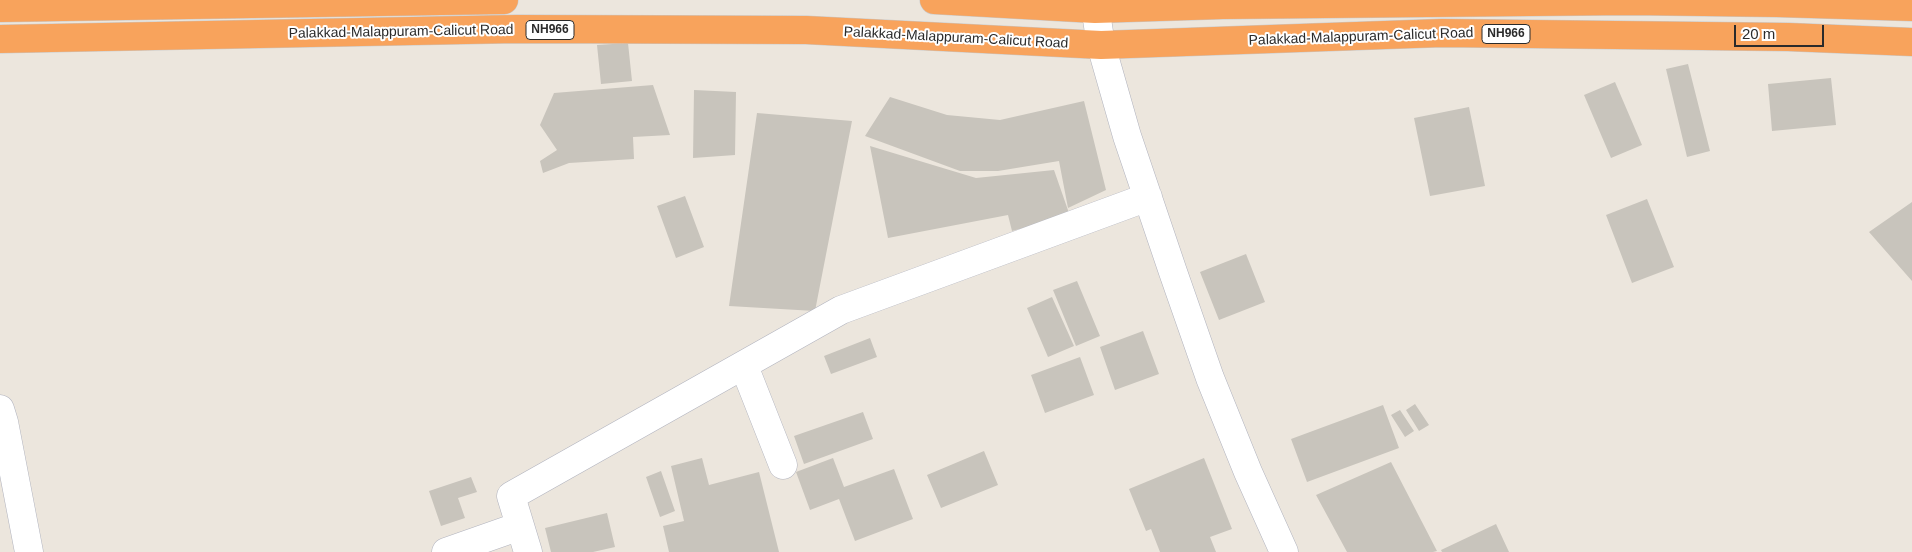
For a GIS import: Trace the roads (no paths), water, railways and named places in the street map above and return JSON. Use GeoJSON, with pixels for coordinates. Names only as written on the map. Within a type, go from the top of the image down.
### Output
{"type":"FeatureCollection","features":[{"type":"Feature","properties":{"kind":"highway"},"geometry":{"type":"LineString","coordinates":[[0,8],[504,0]]}},
{"type":"Feature","properties":{"kind":"highway"},"geometry":{"type":"LineString","coordinates":[[934,0],[1094,5],[1631,1],[1912,7]]}},
{"type":"Feature","properties":{"kind":"highway","name":"Palakkad-Malappuram-Calicut Road"},"geometry":{"type":"LineString","coordinates":[[0,38],[517,30],[806,30],[1101,45],[1442,34],[1788,36],[1912,42]]}},
{"type":"Feature","properties":{"kind":"street"},"geometry":{"type":"LineString","coordinates":[[1094,5],[1101,45],[1127,136],[1210,378],[1248,472],[1284,552]]}},
{"type":"Feature","properties":{"kind":"street"},"geometry":{"type":"LineString","coordinates":[[528,552],[511,496],[841,310],[1148,197]]}},
{"type":"Feature","properties":{"kind":"street"},"geometry":{"type":"LineString","coordinates":[[744,366],[783,466]]}},
{"type":"Feature","properties":{"kind":"street"},"geometry":{"type":"LineString","coordinates":[[0,409],[29,552]]}},
{"type":"Feature","properties":{"kind":"street"},"geometry":{"type":"LineString","coordinates":[[446,552],[520,526]]}}]}
